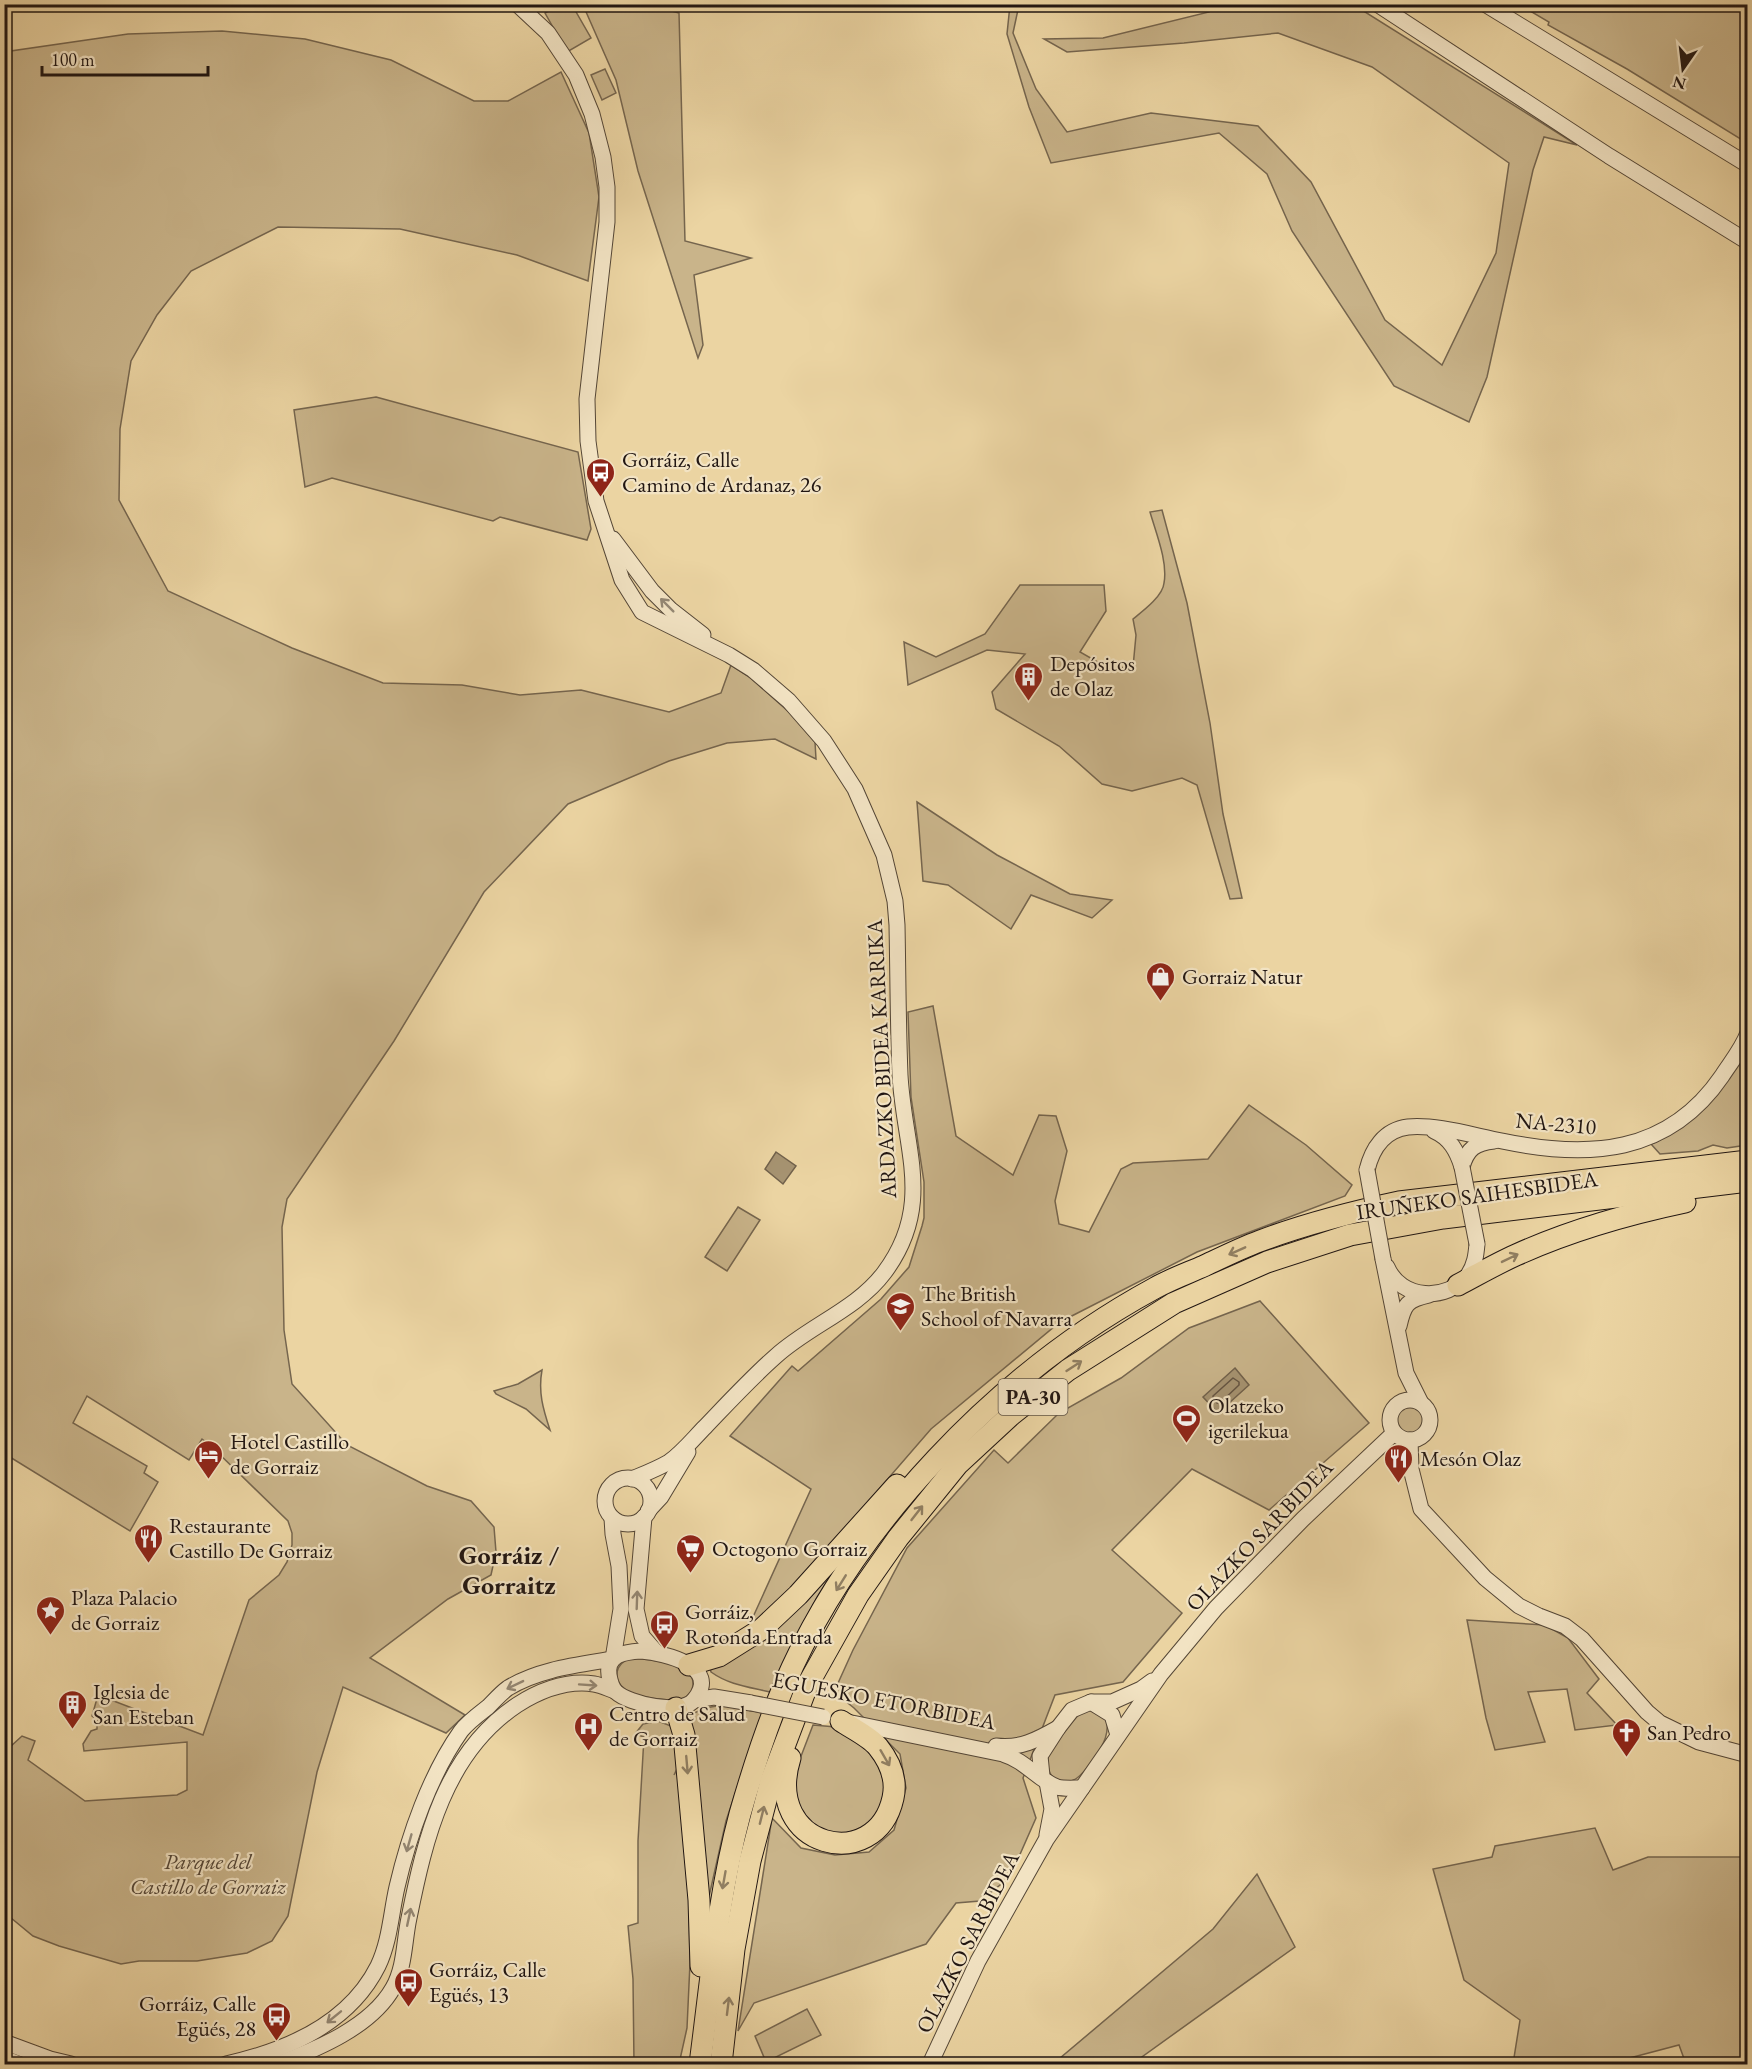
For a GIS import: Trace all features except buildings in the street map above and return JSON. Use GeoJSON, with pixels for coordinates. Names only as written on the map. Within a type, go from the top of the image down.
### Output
{"type":"FeatureCollection","features":[{"type":"Feature","properties":{"kind":"highway"},"geometry":{"type":"LineString","coordinates":[[1266,1239],[1318,1217],[1407,1195],[1748,1151]]}},
{"type":"Feature","properties":{"kind":"highway","name":"IRUÑEKO SAIHESBIDEA"},"geometry":{"type":"LineString","coordinates":[[700,2064],[724,1876],[740,1813],[784,1687],[815,1625],[860,1551],[916,1482],[960,1433],[1022,1377],[1084,1331],[1156,1287],[1266,1239],[1344,1214],[1399,1202],[1748,1161]]}},
{"type":"Feature","properties":{"kind":"highway","name":"IRUÑEKO SAIHESBIDEA"},"geometry":{"type":"LineString","coordinates":[[721,2064],[734,1949],[750,1861],[771,1781],[807,1686],[858,1595],[898,1538],[958,1464],[1011,1415],[1068,1370],[1174,1303],[1267,1262],[1350,1235],[1443,1218],[1748,1181]]}},
{"type":"Feature","properties":{"kind":"highway"},"geometry":{"type":"LineString","coordinates":[[1458,1285],[1516,1255],[1572,1233],[1645,1210],[1719,1194],[1748,1191]]}},
{"type":"Feature","properties":{"kind":"highway"},"geometry":{"type":"LineString","coordinates":[[695,1672],[762,1629],[798,1595],[938,1441],[1018,1371],[1084,1331]]}},
{"type":"Feature","properties":{"kind":"highway"},"geometry":{"type":"LineString","coordinates":[[830,1716],[878,1746],[893,1773],[894,1794],[890,1811],[881,1824],[870,1834],[843,1844],[831,1843],[814,1837],[797,1824],[784,1792],[785,1774],[825,1672],[898,1538]]}},
{"type":"Feature","properties":{"kind":"highway"},"geometry":{"type":"LineString","coordinates":[[685,1704],[684,1735],[701,1935],[699,2014],[692,2064]]}},
{"type":"Feature","properties":{"kind":"street","name":"ARDAZKO BIDEA KARRIKA"},"geometry":{"type":"LineString","coordinates":[[516,4],[548,33],[576,75],[592,114],[603,157],[607,187],[607,222],[587,399],[588,441],[591,478],[596,501],[622,580],[642,612],[729,655],[753,670],[789,701],[824,741],[855,789],[884,855],[895,901],[897,925],[900,1075],[904,1118],[915,1183],[906,1231],[883,1274],[848,1305],[800,1336],[777,1355],[671,1460],[632,1479]]}},
{"type":"Feature","properties":{"kind":"street"},"geometry":{"type":"LineString","coordinates":[[1377,4],[1610,156],[1748,242]]}},
{"type":"Feature","properties":{"kind":"street"},"geometry":{"type":"LineString","coordinates":[[1485,4],[1748,165]]}},
{"type":"Feature","properties":{"kind":"street","name":"ARDAZKO BIDEA KARRIKA"},"geometry":{"type":"LineString","coordinates":[[605,528],[665,604],[729,655]]}},
{"type":"Feature","properties":{"kind":"street","name":"NA-2310"},"geometry":{"type":"LineString","coordinates":[[1422,1127],[1573,1151],[1590,1151],[1629,1145],[1676,1122],[1697,1105],[1719,1080],[1746,1038]]}},
{"type":"Feature","properties":{"kind":"street"},"geometry":{"type":"LineString","coordinates":[[1398,1332],[1402,1311],[1411,1299],[1444,1292],[1458,1285],[1469,1274],[1475,1259],[1477,1244],[1458,1155],[1450,1142],[1437,1132],[1422,1127],[1406,1127],[1392,1132],[1375,1148],[1367,1170],[1383,1259],[1406,1373],[1421,1403],[1429,1413],[1430,1425],[1422,1436],[1410,1440],[1399,1437],[1390,1421],[1390,1414],[1403,1392],[1406,1373]]}},
{"type":"Feature","properties":{"kind":"street"},"geometry":{"type":"LineString","coordinates":[[1462,1167],[1472,1147],[1500,1141]]}},
{"type":"Feature","properties":{"kind":"street"},"geometry":{"type":"LineString","coordinates":[[1383,1259],[1389,1273],[1400,1284],[1414,1292],[1429,1295]]}},
{"type":"Feature","properties":{"kind":"street"},"geometry":{"type":"LineString","coordinates":[[1397,1404],[1409,1400],[1421,1403]]}},
{"type":"Feature","properties":{"kind":"street","name":"ARDAZKO BIDEA KARRIKA"},"geometry":{"type":"LineString","coordinates":[[646,1514],[661,1497],[702,1430]]}},
{"type":"Feature","properties":{"kind":"street","name":"OLAZKO SARBIDEA"},"geometry":{"type":"LineString","coordinates":[[1118,1735],[1161,1674],[1216,1608],[1303,1519],[1395,1433]]}},
{"type":"Feature","properties":{"kind":"street"},"geometry":{"type":"LineString","coordinates":[[1410,1440],[1411,1469],[1421,1509],[1485,1578],[1519,1606],[1565,1626],[1582,1639],[1647,1712],[1660,1723],[1673,1731],[1708,1745],[1748,1755]]}},
{"type":"Feature","properties":{"kind":"street"},"geometry":{"type":"LineString","coordinates":[[615,1691],[611,1686],[608,1669],[613,1659],[621,1610],[619,1566],[612,1518],[605,1504],[607,1491],[616,1481],[632,1479],[644,1485],[648,1491],[650,1504],[646,1514],[636,1609],[642,1636],[656,1652]]}},
{"type":"Feature","properties":{"kind":"street"},"geometry":{"type":"LineString","coordinates":[[612,1518],[625,1524],[632,1524],[646,1514]]}},
{"type":"Feature","properties":{"kind":"street"},"geometry":{"type":"LineString","coordinates":[[570,1666],[592,1656],[605,1645],[621,1610]]}},
{"type":"Feature","properties":{"kind":"street"},"geometry":{"type":"LineString","coordinates":[[226,2064],[249,2059],[297,2042],[321,2028],[358,1996],[378,1966],[390,1928],[397,1887],[415,1823],[436,1775],[462,1730],[507,1689],[538,1674],[613,1659],[627,1652],[656,1652],[682,1660],[695,1672],[700,1691],[685,1704],[663,1707],[636,1702],[595,1684],[570,1684],[531,1696],[496,1719],[472,1745],[453,1776],[435,1817],[421,1857],[406,1931],[404,1956],[393,1987],[377,2009],[366,2019],[329,2043],[278,2064]]}},
{"type":"Feature","properties":{"kind":"street","name":"EGUESKO ETORBIDEA"},"geometry":{"type":"LineString","coordinates":[[695,1672],[718,1688],[752,1700]]}},
{"type":"Feature","properties":{"kind":"street","name":"OLAZKO SARBIDEA"},"geometry":{"type":"LineString","coordinates":[[1091,1702],[1112,1702],[1141,1689],[1161,1674]]}},
{"type":"Feature","properties":{"kind":"street","name":"EGUESKO ETORBIDEA"},"geometry":{"type":"LineString","coordinates":[[685,1704],[714,1697],[752,1700],[830,1716],[1003,1754],[1024,1763],[1044,1779]]}},
{"type":"Feature","properties":{"kind":"street"},"geometry":{"type":"LineString","coordinates":[[1091,1702],[1112,1715],[1118,1735],[1082,1788],[1059,1788],[1044,1779],[1040,1756],[1072,1710],[1091,1702]]}},
{"type":"Feature","properties":{"kind":"street","name":"EGUESKO ETORBIDEA"},"geometry":{"type":"LineString","coordinates":[[830,1716],[1013,1748],[1037,1740],[1058,1728]]}},
{"type":"Feature","properties":{"kind":"street","name":"OLAZKO SARBIDEA"},"geometry":{"type":"LineString","coordinates":[[1044,1779],[1052,1809],[1046,1840]]}},
{"type":"Feature","properties":{"kind":"street","name":"OLAZKO SARBIDEA"},"geometry":{"type":"LineString","coordinates":[[930,2064],[978,1961],[1046,1840],[1082,1788]]}},
{"type":"Feature","properties":{"kind":"street"},"geometry":{"type":"LineString","coordinates":[[4,2042],[50,2059],[71,2064]]}},
{"type":"Feature","properties":{"kind":"street"},"geometry":{"type":"LineString","coordinates":[[4,2058],[19,2064]]}},
{"type":"Feature","properties":{"kind":"green space"},"geometry":{"type":"Polygon","coordinates":[[[559,5],[572,5],[591,38],[567,52],[545,13],[559,5]]]}},
{"type":"Feature","properties":{"kind":"green space"},"geometry":{"type":"Polygon","coordinates":[[[583,5],[650,5],[679,13],[685,241],[751,258],[694,275],[703,345],[698,358],[638,171],[616,80],[583,5]]]}},
{"type":"Feature","properties":{"kind":"green space"},"geometry":{"type":"Polygon","coordinates":[[[1010,5],[1019,5],[1013,33],[1036,89],[1067,132],[1151,113],[1258,126],[1311,182],[1385,320],[1442,365],[1496,253],[1509,163],[1372,67],[1278,33],[1067,52],[1044,39],[1103,38],[1209,12],[1209,5],[1354,5],[1577,145],[1544,137],[1533,170],[1487,377],[1469,422],[1394,386],[1292,231],[1267,174],[1219,133],[1051,163],[1029,107],[1007,34],[1010,5]]]}},
{"type":"Feature","properties":{"kind":"green space"},"geometry":{"type":"Polygon","coordinates":[[[1520,5],[1747,5],[1747,143],[1627,69],[1548,25],[1549,22],[1520,5]]]}},
{"type":"Feature","properties":{"kind":"green space","name":"Parque del Castillo de Gorraiz"},"geometry":{"type":"Polygon","coordinates":[[[222,31],[305,39],[391,60],[474,101],[508,101],[561,72],[589,133],[599,197],[588,281],[517,255],[400,229],[278,227],[191,271],[157,315],[131,361],[120,429],[119,500],[168,591],[292,648],[383,683],[462,685],[520,695],[581,690],[669,712],[721,693],[731,665],[751,678],[790,713],[815,742],[816,759],[775,739],[727,743],[669,761],[568,804],[484,892],[394,1041],[287,1199],[282,1227],[284,1330],[292,1384],[347,1445],[427,1486],[471,1501],[494,1527],[496,1552],[491,1575],[448,1599],[370,1658],[465,1715],[446,1733],[343,1687],[317,1772],[288,1916],[272,1941],[247,1953],[197,1961],[139,1961],[121,1964],[33,1936],[5,1913],[5,1743],[11,1746],[22,1736],[35,1741],[28,1760],[85,1801],[177,1795],[187,1790],[187,1742],[84,1751],[83,1744],[91,1731],[97,1729],[97,1720],[92,1716],[98,1695],[203,1735],[249,1600],[279,1575],[287,1562],[292,1545],[292,1533],[288,1521],[202,1439],[189,1460],[87,1396],[73,1423],[147,1466],[144,1473],[158,1482],[130,1531],[5,1454],[4,52],[128,34],[222,31]]]}},
{"type":"Feature","properties":{"kind":"green space"},"geometry":{"type":"Polygon","coordinates":[[[605,69],[616,93],[602,100],[591,75],[605,69]]]}},
{"type":"Feature","properties":{"kind":"green space"},"geometry":{"type":"Polygon","coordinates":[[[376,397],[578,452],[591,529],[587,540],[500,517],[493,521],[332,478],[305,487],[294,410],[376,397]]]}},
{"type":"Feature","properties":{"kind":"green space"},"geometry":{"type":"Polygon","coordinates":[[[1162,510],[1187,603],[1210,723],[1223,814],[1242,898],[1230,899],[1197,785],[1182,778],[1132,791],[1102,784],[1059,746],[996,709],[992,692],[1025,654],[987,650],[908,685],[904,642],[936,657],[985,634],[1020,585],[1104,585],[1106,611],[1080,652],[1108,668],[1133,667],[1136,635],[1133,619],[1156,598],[1164,583],[1163,557],[1150,512],[1162,510]]]}},
{"type":"Feature","properties":{"kind":"green space"},"geometry":{"type":"Polygon","coordinates":[[[917,802],[997,855],[1070,894],[1112,900],[1092,918],[1031,895],[1011,929],[948,885],[923,881],[917,802]]]}},
{"type":"Feature","properties":{"kind":"green space"},"geometry":{"type":"Polygon","coordinates":[[[933,1006],[956,1136],[1013,1175],[1039,1115],[1056,1116],[1067,1151],[1055,1201],[1059,1224],[1089,1232],[1121,1169],[1133,1163],[1208,1159],[1249,1105],[1306,1145],[1352,1185],[1345,1196],[1197,1252],[1060,1322],[931,1429],[802,1578],[748,1628],[811,1489],[730,1436],[792,1366],[798,1371],[881,1299],[909,1267],[924,1218],[924,1182],[911,1097],[908,1012],[933,1006]]]}},
{"type":"Feature","properties":{"kind":"green space"},"geometry":{"type":"Polygon","coordinates":[[[1747,1050],[1747,1145],[1727,1148],[1713,1145],[1698,1151],[1660,1154],[1651,1144],[1658,1141],[1747,1050]]]}},
{"type":"Feature","properties":{"kind":"green space"},"geometry":{"type":"Polygon","coordinates":[[[738,1207],[760,1220],[727,1271],[705,1257],[738,1207]]]}},
{"type":"Feature","properties":{"kind":"green space"},"geometry":{"type":"Polygon","coordinates":[[[1260,1301],[1369,1423],[1269,1510],[1192,1469],[1112,1550],[1182,1613],[1123,1682],[1055,1695],[1023,1778],[1036,1818],[1010,1877],[980,1901],[956,1903],[926,1944],[754,2003],[738,2031],[772,1818],[801,1848],[835,1855],[869,1852],[894,1830],[906,1788],[900,1754],[854,1708],[834,1692],[853,1650],[907,1548],[994,1450],[1008,1463],[1059,1413],[1121,1378],[1189,1328],[1260,1301]]]}},
{"type":"Feature","properties":{"kind":"green space"},"geometry":{"type":"Polygon","coordinates":[[[542,1370],[542,1400],[550,1430],[526,1409],[494,1391],[518,1384],[542,1370]]]}},
{"type":"Feature","properties":{"kind":"green space"},"geometry":{"type":"Polygon","coordinates":[[[1410,1407],[1419,1411],[1423,1420],[1419,1429],[1410,1433],[1401,1429],[1397,1420],[1401,1411],[1410,1407]]]}},
{"type":"Feature","properties":{"kind":"green space"},"geometry":{"type":"Polygon","coordinates":[[[849,1547],[817,1597],[770,1692],[732,1683],[711,1672],[710,1668],[849,1547]]]}},
{"type":"Feature","properties":{"kind":"green space"},"geometry":{"type":"Polygon","coordinates":[[[1467,1620],[1545,1625],[1568,1638],[1599,1679],[1587,1693],[1617,1725],[1575,1730],[1567,1689],[1528,1692],[1545,1742],[1495,1750],[1486,1718],[1467,1620]]]}},
{"type":"Feature","properties":{"kind":"green space"},"geometry":{"type":"Polygon","coordinates":[[[631,1658],[663,1662],[680,1667],[692,1677],[692,1691],[681,1699],[670,1700],[637,1695],[628,1691],[618,1681],[617,1672],[626,1660],[631,1658]]]}},
{"type":"Feature","properties":{"kind":"green space"},"geometry":{"type":"Polygon","coordinates":[[[729,1705],[762,1713],[726,1821],[706,1910],[689,1729],[690,1716],[704,1709],[729,1705]]]}},
{"type":"Feature","properties":{"kind":"green space"},"geometry":{"type":"Polygon","coordinates":[[[1089,1709],[1106,1718],[1107,1733],[1103,1743],[1080,1776],[1070,1781],[1058,1781],[1048,1768],[1049,1754],[1057,1739],[1082,1712],[1089,1709]]]}},
{"type":"Feature","properties":{"kind":"green space"},"geometry":{"type":"Polygon","coordinates":[[[658,1721],[671,1726],[683,1756],[674,1775],[686,1754],[690,1963],[687,2028],[679,2064],[634,2064],[633,1979],[628,1926],[638,1923],[638,1841],[644,1737],[635,1734],[643,1724],[658,1721]]]}},
{"type":"Feature","properties":{"kind":"green space"},"geometry":{"type":"Polygon","coordinates":[[[813,1725],[836,1727],[874,1751],[888,1795],[869,1827],[833,1836],[801,1819],[793,1777],[813,1725]]]}},
{"type":"Feature","properties":{"kind":"green space"},"geometry":{"type":"Polygon","coordinates":[[[1595,1828],[1613,1870],[1648,1857],[1747,1857],[1747,2064],[1686,2064],[1679,2045],[1607,2064],[1513,2064],[1520,2020],[1464,1980],[1433,1869],[1492,1857],[1495,1846],[1595,1828]]]}},
{"type":"Feature","properties":{"kind":"green space"},"geometry":{"type":"Polygon","coordinates":[[[1257,1874],[1295,1947],[1132,2064],[1053,2064],[1213,1929],[1257,1874]]]}},
{"type":"Feature","properties":{"kind":"green space"},"geometry":{"type":"Polygon","coordinates":[[[807,2009],[821,2035],[766,2062],[755,2036],[807,2009]]]}},
{"type":"Feature","properties":{"kind":"water"},"geometry":{"type":"Polygon","coordinates":[[[776,1152],[796,1166],[783,1184],[765,1169],[776,1152]]]}},
{"type":"Feature","properties":{"kind":"water"},"geometry":{"type":"Polygon","coordinates":[[[1235,1368],[1249,1385],[1218,1413],[1203,1397],[1235,1368]]]}},
{"type":"Feature","properties":{"kind":"place","name":"Gorráiz, Calle Camino de Ardanaz, 26"},"geometry":{"type":"Point","coordinates":[601,498]}},
{"type":"Feature","properties":{"kind":"place","name":"Depósitos de Olaz"},"geometry":{"type":"Point","coordinates":[1029,702]}},
{"type":"Feature","properties":{"kind":"place","name":"Gorraiz Natur"},"geometry":{"type":"Point","coordinates":[1161,1002]}},
{"type":"Feature","properties":{"kind":"place","name":"The British School of Navarra"},"geometry":{"type":"Point","coordinates":[900,1332]}},
{"type":"Feature","properties":{"kind":"place","name":"Olatzeko igerilekua"},"geometry":{"type":"Point","coordinates":[1187,1444]}},
{"type":"Feature","properties":{"kind":"place","name":"Hotel Castillo de Gorraiz"},"geometry":{"type":"Point","coordinates":[209,1480]}},
{"type":"Feature","properties":{"kind":"place","name":"Mesón Olaz"},"geometry":{"type":"Point","coordinates":[1399,1484]}},
{"type":"Feature","properties":{"kind":"place","name":"Restaurante Castillo De Gorraiz"},"geometry":{"type":"Point","coordinates":[148,1564]}},
{"type":"Feature","properties":{"kind":"place","name":"Octogono Gorraiz"},"geometry":{"type":"Point","coordinates":[691,1574]}},
{"type":"Feature","properties":{"kind":"place","name":"Plaza Palacio de Gorraiz"},"geometry":{"type":"Point","coordinates":[50,1636]}},
{"type":"Feature","properties":{"kind":"place","name":"Gorráiz, Rotonda Entrada"},"geometry":{"type":"Point","coordinates":[664,1650]}},
{"type":"Feature","properties":{"kind":"place","name":"Iglesia de San Esteban"},"geometry":{"type":"Point","coordinates":[72,1730]}},
{"type":"Feature","properties":{"kind":"place","name":"Centro de Salud de Gorraiz"},"geometry":{"type":"Point","coordinates":[588,1752]}},
{"type":"Feature","properties":{"kind":"place","name":"San Pedro"},"geometry":{"type":"Point","coordinates":[1626,1758]}},
{"type":"Feature","properties":{"kind":"place","name":"Gorráiz, Calle Egüés, 13"},"geometry":{"type":"Point","coordinates":[408,2008]}},
{"type":"Feature","properties":{"kind":"place","name":"Gorráiz, Calle Egüés, 28"},"geometry":{"type":"Point","coordinates":[277,2042]}},
{"type":"Feature","properties":{"kind":"district","name":"Gorráiz / Gorraitz"},"geometry":{"type":"Point","coordinates":[509,1570]}}]}
